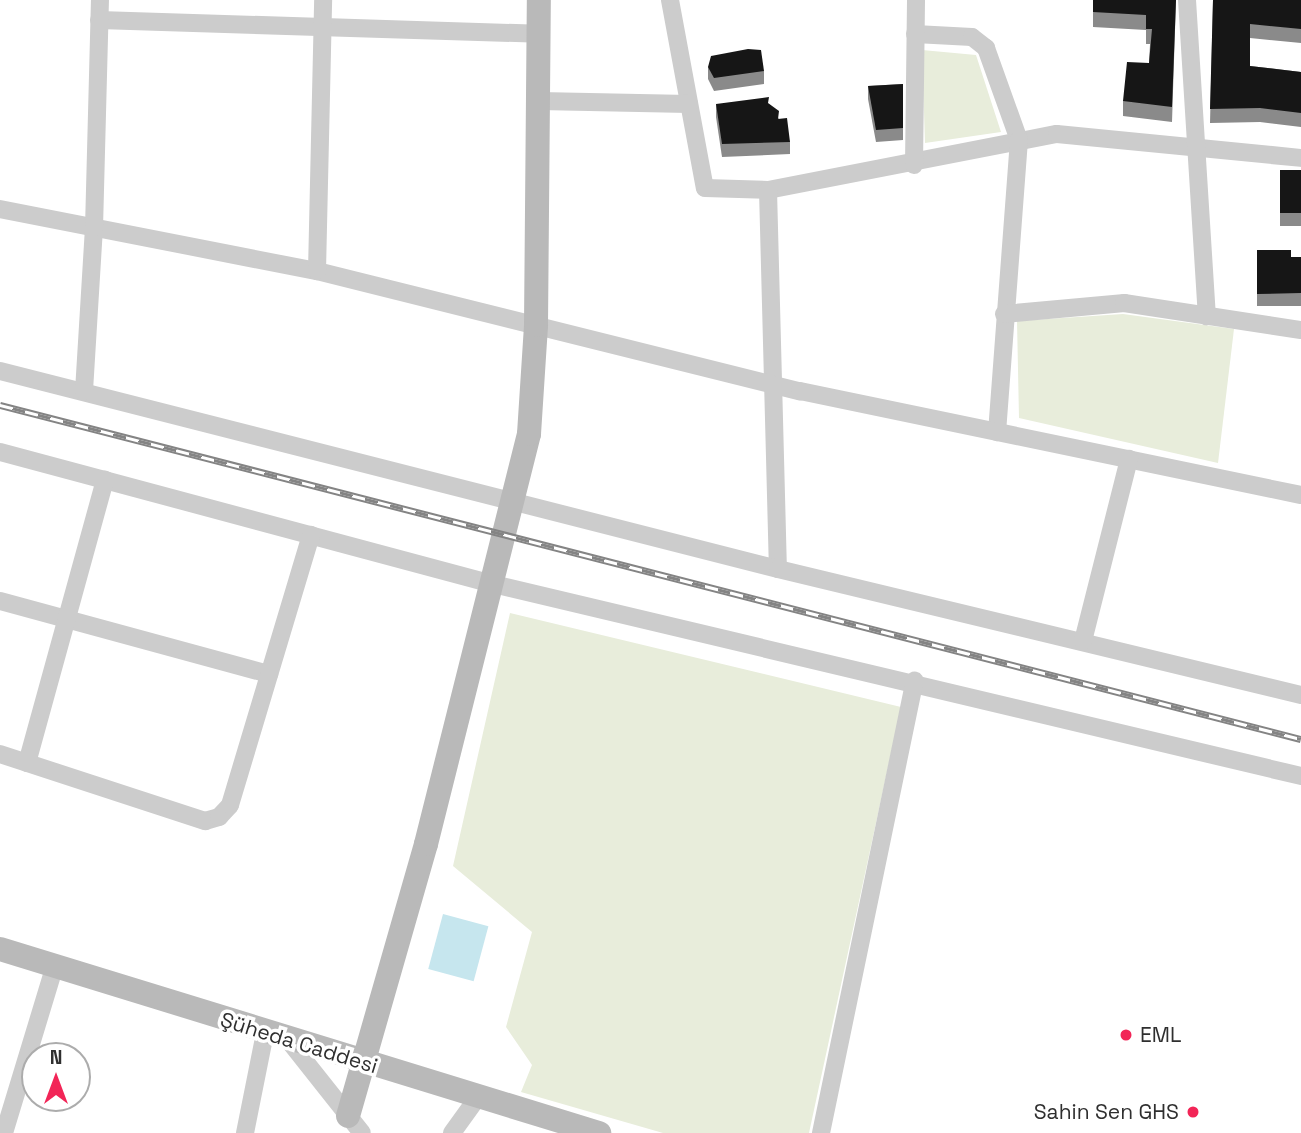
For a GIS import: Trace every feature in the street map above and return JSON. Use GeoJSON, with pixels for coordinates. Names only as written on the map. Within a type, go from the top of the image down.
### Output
{"type":"FeatureCollection","features":[{"type":"Feature","properties":{"kind":"street"},"geometry":{"type":"LineString","coordinates":[[83,391],[94,228],[100,0]]}},
{"type":"Feature","properties":{"kind":"street"},"geometry":{"type":"LineString","coordinates":[[317,271],[323,0]]}},
{"type":"Feature","properties":{"kind":"street"},"geometry":{"type":"LineString","coordinates":[[355,1124],[361,1061],[426,844],[489,583],[529,433],[536,325],[539,0]]}},
{"type":"Feature","properties":{"kind":"street"},"geometry":{"type":"LineString","coordinates":[[670,0],[705,188],[768,190],[915,165],[1019,140],[1057,134],[1194,145],[1301,158]]}},
{"type":"Feature","properties":{"kind":"street"},"geometry":{"type":"LineString","coordinates":[[915,165],[916,0]]}},
{"type":"Feature","properties":{"kind":"street"},"geometry":{"type":"LineString","coordinates":[[1187,0],[1194,145],[1207,316]]}},
{"type":"Feature","properties":{"kind":"street"},"geometry":{"type":"LineString","coordinates":[[99,20],[539,34]]}},
{"type":"Feature","properties":{"kind":"street"},"geometry":{"type":"LineString","coordinates":[[915,34],[972,37],[986,48],[1019,140],[997,432]]}},
{"type":"Feature","properties":{"kind":"street"},"geometry":{"type":"LineString","coordinates":[[538,102],[689,104]]}},
{"type":"Feature","properties":{"kind":"street"},"geometry":{"type":"LineString","coordinates":[[768,190],[778,569]]}},
{"type":"Feature","properties":{"kind":"street"},"geometry":{"type":"LineString","coordinates":[[0,209],[317,271],[775,385],[1301,495]]}},
{"type":"Feature","properties":{"kind":"street"},"geometry":{"type":"LineString","coordinates":[[1004,314],[1124,303],[1301,330]]}},
{"type":"Feature","properties":{"kind":"street"},"geometry":{"type":"LineString","coordinates":[[0,371],[778,569],[1301,695]]}},
{"type":"Feature","properties":{"kind":"street"},"geometry":{"type":"LineString","coordinates":[[0,452],[489,583],[915,681],[1301,776]]}},
{"type":"Feature","properties":{"kind":"street"},"geometry":{"type":"LineString","coordinates":[[1083,642],[1129,459]]}},
{"type":"Feature","properties":{"kind":"street"},"geometry":{"type":"LineString","coordinates":[[27,763],[105,480]]}},
{"type":"Feature","properties":{"kind":"street"},"geometry":{"type":"LineString","coordinates":[[0,754],[205,821],[219,817],[230,805],[311,535]]}},
{"type":"Feature","properties":{"kind":"street"},"geometry":{"type":"LineString","coordinates":[[0,601],[67,617],[269,674]]}},
{"type":"Feature","properties":{"kind":"street"},"geometry":{"type":"LineString","coordinates":[[821,1133],[915,681]]}},
{"type":"Feature","properties":{"kind":"street","name":"Şüheda Caddesi"},"geometry":{"type":"LineString","coordinates":[[0,949],[289,1041],[599,1133]]}},
{"type":"Feature","properties":{"kind":"street"},"geometry":{"type":"LineString","coordinates":[[5,1133],[54,968]]}},
{"type":"Feature","properties":{"kind":"street"},"geometry":{"type":"LineString","coordinates":[[245,1133],[265,1033]]}},
{"type":"Feature","properties":{"kind":"street"},"geometry":{"type":"LineString","coordinates":[[289,1041],[355,1124]]}},
{"type":"Feature","properties":{"kind":"street"},"geometry":{"type":"LineString","coordinates":[[452,1133],[478,1097]]}},
{"type":"Feature","properties":{"kind":"green space"},"geometry":{"type":"Polygon","coordinates":[[[922,50],[976,55],[1001,132],[925,143],[922,50]]]}},
{"type":"Feature","properties":{"kind":"green space"},"geometry":{"type":"Polygon","coordinates":[[[1123,314],[1234,329],[1218,463],[1019,418],[1017,321],[1123,314]]]}},
{"type":"Feature","properties":{"kind":"green space"},"geometry":{"type":"Polygon","coordinates":[[[510,613],[901,707],[809,1133],[663,1133],[521,1092],[532,1065],[506,1027],[532,932],[453,866],[510,613]]]}},
{"type":"Feature","properties":{"kind":"water"},"geometry":{"type":"Polygon","coordinates":[[[443,914],[488,926],[474,981],[428,969],[443,914]]]}},
{"type":"Feature","properties":{"kind":"building"},"geometry":{"type":"Polygon","coordinates":[[[1093,0],[1176,0],[1172,107],[1123,101],[1127,62],[1149,63],[1152,29],[1146,29],[1146,15],[1093,12],[1093,0]]]}},
{"type":"Feature","properties":{"kind":"building"},"geometry":{"type":"Polygon","coordinates":[[[1213,0],[1301,0],[1301,29],[1250,24],[1250,66],[1301,72],[1301,113],[1260,108],[1210,109],[1213,0]]]}},
{"type":"Feature","properties":{"kind":"building"},"geometry":{"type":"Polygon","coordinates":[[[748,49],[761,50],[764,71],[714,78],[708,67],[711,56],[748,49]]]}},
{"type":"Feature","properties":{"kind":"building"},"geometry":{"type":"Polygon","coordinates":[[[903,84],[903,128],[876,130],[868,86],[903,84]]]}},
{"type":"Feature","properties":{"kind":"building"},"geometry":{"type":"Polygon","coordinates":[[[769,97],[768,103],[779,111],[778,119],[787,118],[790,142],[722,144],[716,104],[769,97]]]}},
{"type":"Feature","properties":{"kind":"building"},"geometry":{"type":"Polygon","coordinates":[[[1280,170],[1301,170],[1301,213],[1280,213],[1280,170]]]}},
{"type":"Feature","properties":{"kind":"building"},"geometry":{"type":"Polygon","coordinates":[[[1257,250],[1291,250],[1291,257],[1301,257],[1301,293],[1257,294],[1257,250]]]}},
{"type":"Feature","properties":{"kind":"railway"},"geometry":{"type":"LineString","coordinates":[[0,405],[1301,739]]}},
{"type":"Feature","properties":{"kind":"place","name":"EML"},"geometry":{"type":"Point","coordinates":[1126,1035]}},
{"type":"Feature","properties":{"kind":"place","name":"Sahin Sen GHS"},"geometry":{"type":"Point","coordinates":[1193,1112]}}]}
